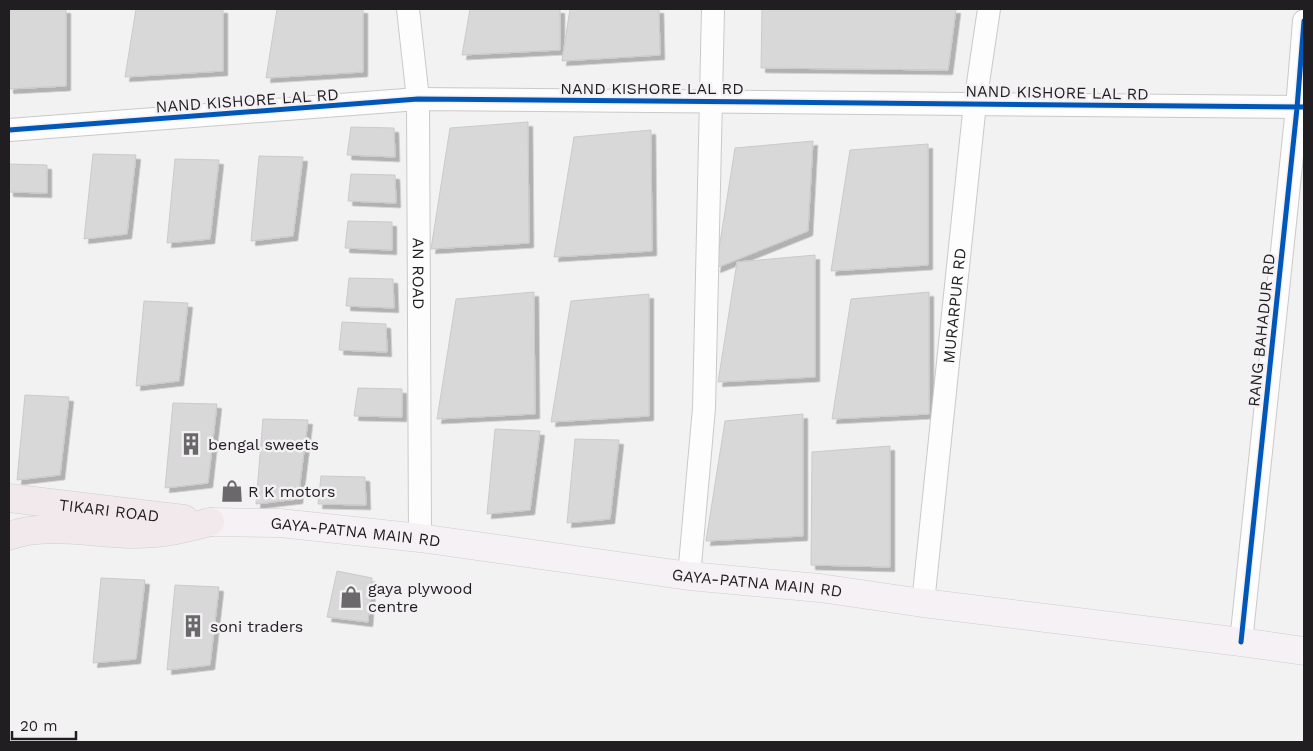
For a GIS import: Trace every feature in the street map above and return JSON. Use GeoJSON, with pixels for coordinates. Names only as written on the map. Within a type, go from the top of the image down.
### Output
{"type":"FeatureCollection","features":[{"type":"Feature","properties":{"kind":"highway","name":"TIKARI ROAD"},"geometry":{"type":"LineString","coordinates":[[9,498],[210,522]]}},
{"type":"Feature","properties":{"kind":"highway"},"geometry":{"type":"LineString","coordinates":[[9,536],[31,531],[134,534],[169,533],[210,522]]}},
{"type":"Feature","properties":{"kind":"main road","name":"GAYA-PATNA MAIN RD"},"geometry":{"type":"LineString","coordinates":[[210,522],[280,523],[420,538],[689,576],[820,588],[1304,651]]}},
{"type":"Feature","properties":{"kind":"street","name":"AN ROAD"},"geometry":{"type":"LineString","coordinates":[[408,9],[418,99],[420,538]]}},
{"type":"Feature","properties":{"kind":"street"},"geometry":{"type":"LineString","coordinates":[[689,576],[704,408],[712,9]]}},
{"type":"Feature","properties":{"kind":"street","name":"MURARPUR RD"},"geometry":{"type":"LineString","coordinates":[[924,603],[975,103],[989,9]]}},
{"type":"Feature","properties":{"kind":"street","name":"RANG BAHADUR RD"},"geometry":{"type":"LineString","coordinates":[[1241,642],[1301,108],[1304,21]]}},
{"type":"Feature","properties":{"kind":"street","name":"NAND KISHORE LAL RD"},"geometry":{"type":"LineString","coordinates":[[9,130],[418,99],[975,103],[1301,108]]}},
{"type":"Feature","properties":{"kind":"building"},"geometry":{"type":"Polygon","coordinates":[[[9,9],[66,9],[66,86],[9,89],[9,9]]]}},
{"type":"Feature","properties":{"kind":"building"},"geometry":{"type":"Polygon","coordinates":[[[136,9],[223,9],[223,71],[125,77],[136,9]]]}},
{"type":"Feature","properties":{"kind":"building"},"geometry":{"type":"Polygon","coordinates":[[[277,9],[363,9],[363,72],[266,78],[277,9]]]}},
{"type":"Feature","properties":{"kind":"building"},"geometry":{"type":"Polygon","coordinates":[[[470,9],[560,9],[560,50],[462,55],[470,9]]]}},
{"type":"Feature","properties":{"kind":"building"},"geometry":{"type":"Polygon","coordinates":[[[570,9],[659,9],[660,55],[562,61],[570,9]]]}},
{"type":"Feature","properties":{"kind":"building"},"geometry":{"type":"Polygon","coordinates":[[[762,9],[956,9],[948,70],[761,68],[762,9]]]}},
{"type":"Feature","properties":{"kind":"building"},"geometry":{"type":"Polygon","coordinates":[[[528,122],[529,243],[431,249],[450,128],[528,122]]]}},
{"type":"Feature","properties":{"kind":"building"},"geometry":{"type":"Polygon","coordinates":[[[351,127],[394,128],[395,157],[347,155],[351,127]]]}},
{"type":"Feature","properties":{"kind":"building"},"geometry":{"type":"Polygon","coordinates":[[[651,130],[652,251],[554,257],[574,137],[651,130]]]}},
{"type":"Feature","properties":{"kind":"building"},"geometry":{"type":"Polygon","coordinates":[[[813,141],[808,231],[716,268],[735,148],[813,141]]]}},
{"type":"Feature","properties":{"kind":"building"},"geometry":{"type":"Polygon","coordinates":[[[928,144],[928,265],[831,271],[850,150],[928,144]]]}},
{"type":"Feature","properties":{"kind":"building"},"geometry":{"type":"Polygon","coordinates":[[[93,154],[136,155],[127,234],[84,239],[93,154]]]}},
{"type":"Feature","properties":{"kind":"building"},"geometry":{"type":"Polygon","coordinates":[[[259,156],[303,157],[293,236],[251,241],[259,156]]]}},
{"type":"Feature","properties":{"kind":"building"},"geometry":{"type":"Polygon","coordinates":[[[175,159],[219,160],[210,239],[167,243],[175,159]]]}},
{"type":"Feature","properties":{"kind":"building"},"geometry":{"type":"Polygon","coordinates":[[[9,164],[47,165],[47,193],[9,192],[9,164]]]}},
{"type":"Feature","properties":{"kind":"building"},"geometry":{"type":"Polygon","coordinates":[[[351,174],[395,175],[396,203],[348,201],[351,174]]]}},
{"type":"Feature","properties":{"kind":"building"},"geometry":{"type":"Polygon","coordinates":[[[348,221],[392,222],[392,250],[345,248],[348,221]]]}},
{"type":"Feature","properties":{"kind":"building"},"geometry":{"type":"Polygon","coordinates":[[[815,255],[815,377],[718,382],[737,262],[815,255]]]}},
{"type":"Feature","properties":{"kind":"building"},"geometry":{"type":"Polygon","coordinates":[[[349,278],[393,279],[394,308],[346,306],[349,278]]]}},
{"type":"Feature","properties":{"kind":"building"},"geometry":{"type":"Polygon","coordinates":[[[534,292],[535,414],[437,419],[456,299],[534,292]]]}},
{"type":"Feature","properties":{"kind":"building"},"geometry":{"type":"Polygon","coordinates":[[[929,292],[929,414],[832,419],[851,299],[929,292]]]}},
{"type":"Feature","properties":{"kind":"building"},"geometry":{"type":"Polygon","coordinates":[[[649,294],[649,416],[551,422],[571,301],[649,294]]]}},
{"type":"Feature","properties":{"kind":"building"},"geometry":{"type":"Polygon","coordinates":[[[144,301],[188,303],[179,381],[136,386],[144,301]]]}},
{"type":"Feature","properties":{"kind":"building"},"geometry":{"type":"Polygon","coordinates":[[[342,322],[386,324],[387,352],[339,350],[342,322]]]}},
{"type":"Feature","properties":{"kind":"building"},"geometry":{"type":"Polygon","coordinates":[[[358,388],[402,389],[402,417],[354,416],[358,388]]]}},
{"type":"Feature","properties":{"kind":"building"},"geometry":{"type":"Polygon","coordinates":[[[25,395],[69,397],[60,475],[17,480],[25,395]]]}},
{"type":"Feature","properties":{"kind":"building","name":"bengal sweets"},"geometry":{"type":"Polygon","coordinates":[[[173,403],[217,404],[208,483],[165,488],[173,403]]]}},
{"type":"Feature","properties":{"kind":"building"},"geometry":{"type":"Polygon","coordinates":[[[803,414],[803,536],[706,541],[725,421],[803,414]]]}},
{"type":"Feature","properties":{"kind":"building"},"geometry":{"type":"Polygon","coordinates":[[[263,419],[308,420],[298,499],[256,504],[263,419]]]}},
{"type":"Feature","properties":{"kind":"building"},"geometry":{"type":"Polygon","coordinates":[[[495,429],[540,431],[530,510],[487,514],[495,429]]]}},
{"type":"Feature","properties":{"kind":"building"},"geometry":{"type":"Polygon","coordinates":[[[575,439],[619,440],[610,519],[567,523],[575,439]]]}},
{"type":"Feature","properties":{"kind":"building"},"geometry":{"type":"Polygon","coordinates":[[[890,446],[890,567],[811,565],[812,452],[890,446]]]}},
{"type":"Feature","properties":{"kind":"building"},"geometry":{"type":"Polygon","coordinates":[[[321,476],[365,477],[366,505],[318,504],[321,476]]]}},
{"type":"Feature","properties":{"kind":"building","name":"gaya plywood centre"},"geometry":{"type":"Polygon","coordinates":[[[337,571],[372,578],[368,622],[327,617],[337,571]]]}},
{"type":"Feature","properties":{"kind":"building"},"geometry":{"type":"Polygon","coordinates":[[[101,578],[145,580],[136,659],[93,663],[101,578]]]}},
{"type":"Feature","properties":{"kind":"building","name":"soni traders"},"geometry":{"type":"Polygon","coordinates":[[[175,585],[219,587],[210,665],[167,670],[175,585]]]}},
{"type":"Feature","properties":{"kind":"cycle path"},"geometry":{"type":"LineString","coordinates":[[1241,642],[1297,108],[1304,21]]}},
{"type":"Feature","properties":{"kind":"cycle path"},"geometry":{"type":"LineString","coordinates":[[9,130],[418,99],[1304,107]]}},
{"type":"Feature","properties":{"kind":"place","name":"bengal sweets"},"geometry":{"type":"Point","coordinates":[191,444]}},
{"type":"Feature","properties":{"kind":"place","name":"R K motors"},"geometry":{"type":"Point","coordinates":[232,491]}},
{"type":"Feature","properties":{"kind":"place","name":"gaya plywood centre"},"geometry":{"type":"Point","coordinates":[351,597]}},
{"type":"Feature","properties":{"kind":"place","name":"soni traders"},"geometry":{"type":"Point","coordinates":[193,626]}}]}
